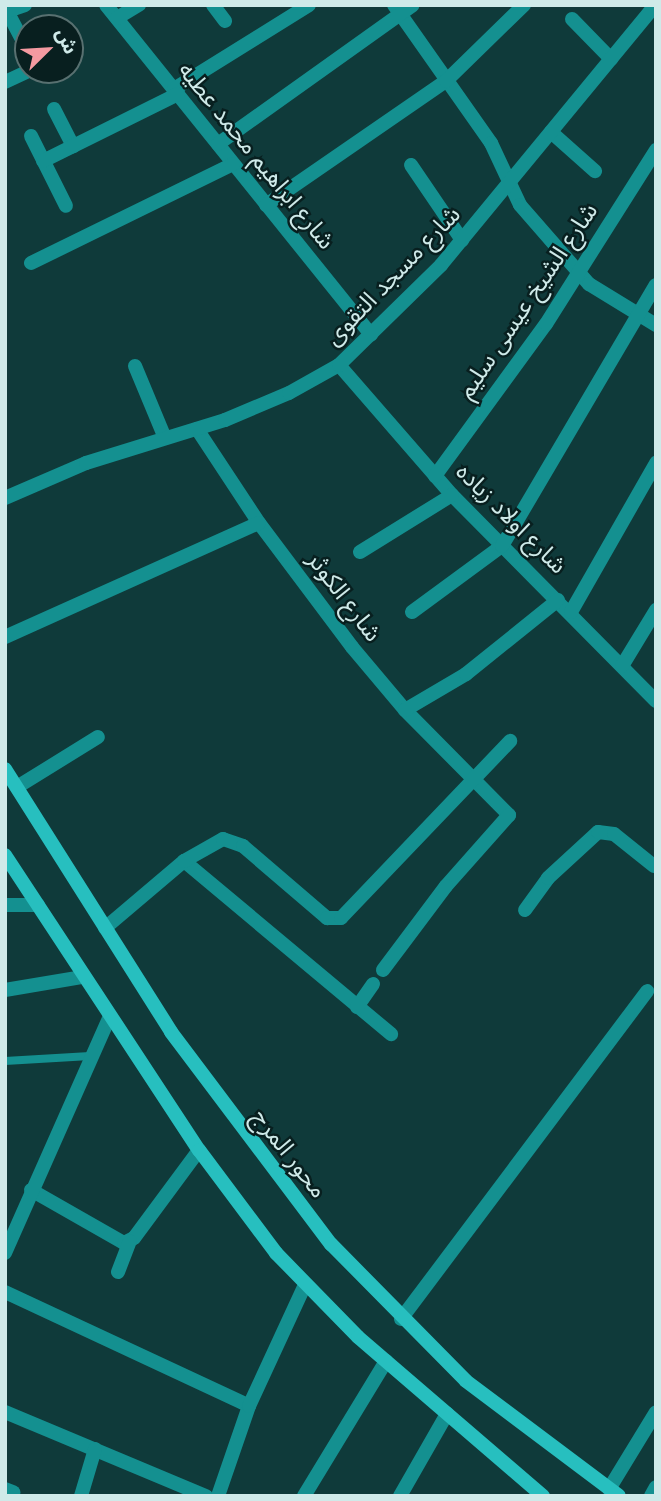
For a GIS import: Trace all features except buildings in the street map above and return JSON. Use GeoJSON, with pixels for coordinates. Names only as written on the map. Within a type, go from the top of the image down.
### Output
{"type":"FeatureCollection","features":[{"type":"Feature","properties":{"kind":"main road","name":"محور المرج"},"geometry":{"type":"LineString","coordinates":[[5,769],[105,928],[242,1132],[331,1244],[401,1320],[500,1410],[614,1492]]}},
{"type":"Feature","properties":{"kind":"main road"},"geometry":{"type":"LineString","coordinates":[[5,855],[109,1018],[199,1150],[305,1285],[386,1361],[543,1496]]}},
{"type":"Feature","properties":{"kind":"street"},"geometry":{"type":"LineString","coordinates":[[6,12],[25,5]]}},
{"type":"Feature","properties":{"kind":"street","name":"شارع ابراهيم محمد عطيه"},"geometry":{"type":"LineString","coordinates":[[106,5],[370,335]]}},
{"type":"Feature","properties":{"kind":"street"},"geometry":{"type":"LineString","coordinates":[[117,18],[139,5]]}},
{"type":"Feature","properties":{"kind":"street"},"geometry":{"type":"LineString","coordinates":[[213,5],[225,21]]}},
{"type":"Feature","properties":{"kind":"street"},"geometry":{"type":"LineString","coordinates":[[43,161],[176,92],[309,5]]}},
{"type":"Feature","properties":{"kind":"street"},"geometry":{"type":"LineString","coordinates":[[218,144],[397,10],[413,5]]}},
{"type":"Feature","properties":{"kind":"street"},"geometry":{"type":"LineString","coordinates":[[266,205],[446,81],[524,5]]}},
{"type":"Feature","properties":{"kind":"street","name":"شارع مسجد التقوى"},"geometry":{"type":"LineString","coordinates":[[5,498],[86,463],[197,429],[289,393],[339,365],[462,240],[655,5]]}},
{"type":"Feature","properties":{"kind":"street"},"geometry":{"type":"LineString","coordinates":[[397,10],[491,143],[520,205],[589,284],[656,325]]}},
{"type":"Feature","properties":{"kind":"street"},"geometry":{"type":"LineString","coordinates":[[572,19],[611,59]]}},
{"type":"Feature","properties":{"kind":"street"},"geometry":{"type":"LineString","coordinates":[[54,108],[73,146]]}},
{"type":"Feature","properties":{"kind":"street"},"geometry":{"type":"LineString","coordinates":[[551,132],[595,172]]}},
{"type":"Feature","properties":{"kind":"street"},"geometry":{"type":"LineString","coordinates":[[31,136],[66,206]]}},
{"type":"Feature","properties":{"kind":"street","name":"شارع الشيخ عيسى سليم"},"geometry":{"type":"LineString","coordinates":[[435,476],[546,324],[577,270],[656,149]]}},
{"type":"Feature","properties":{"kind":"street"},"geometry":{"type":"LineString","coordinates":[[31,263],[233,164]]}},
{"type":"Feature","properties":{"kind":"street"},"geometry":{"type":"LineString","coordinates":[[411,165],[462,240]]}},
{"type":"Feature","properties":{"kind":"street"},"geometry":{"type":"LineString","coordinates":[[412,612],[502,546],[656,285]]}},
{"type":"Feature","properties":{"kind":"street","name":"شارع اولاد زياده"},"geometry":{"type":"LineString","coordinates":[[339,365],[452,495],[571,612],[656,701]]}},
{"type":"Feature","properties":{"kind":"street"},"geometry":{"type":"LineString","coordinates":[[135,366],[165,438]]}},
{"type":"Feature","properties":{"kind":"street","name":"شارع الكوثر"},"geometry":{"type":"LineString","coordinates":[[197,429],[260,523],[405,710],[507,810],[508,819],[446,886],[383,970]]}},
{"type":"Feature","properties":{"kind":"street"},"geometry":{"type":"LineString","coordinates":[[571,612],[656,463]]}},
{"type":"Feature","properties":{"kind":"street"},"geometry":{"type":"LineString","coordinates":[[360,551],[452,495]]}},
{"type":"Feature","properties":{"kind":"street"},"geometry":{"type":"LineString","coordinates":[[5,638],[260,523]]}},
{"type":"Feature","properties":{"kind":"street"},"geometry":{"type":"LineString","coordinates":[[405,710],[466,674],[558,600]]}},
{"type":"Feature","properties":{"kind":"street"},"geometry":{"type":"LineString","coordinates":[[622,666],[656,610]]}},
{"type":"Feature","properties":{"kind":"street"},"geometry":{"type":"LineString","coordinates":[[17,787],[98,737]]}},
{"type":"Feature","properties":{"kind":"street"},"geometry":{"type":"LineString","coordinates":[[105,928],[184,861],[212,842],[233,841],[327,918],[341,918],[510,741]]}},
{"type":"Feature","properties":{"kind":"street"},"geometry":{"type":"LineString","coordinates":[[525,910],[548,878],[598,832],[614,834],[653,867]]}},
{"type":"Feature","properties":{"kind":"street"},"geometry":{"type":"LineString","coordinates":[[184,861],[391,1034]]}},
{"type":"Feature","properties":{"kind":"street"},"geometry":{"type":"LineString","coordinates":[[5,905],[37,905]]}},
{"type":"Feature","properties":{"kind":"street"},"geometry":{"type":"LineString","coordinates":[[5,990],[83,977]]}},
{"type":"Feature","properties":{"kind":"street"},"geometry":{"type":"LineString","coordinates":[[357,1007],[373,985]]}},
{"type":"Feature","properties":{"kind":"street"},"geometry":{"type":"LineString","coordinates":[[401,1320],[648,991]]}},
{"type":"Feature","properties":{"kind":"street"},"geometry":{"type":"LineString","coordinates":[[5,1253],[109,1018]]}},
{"type":"Feature","properties":{"kind":"street"},"geometry":{"type":"LineString","coordinates":[[118,1272],[130,1241],[199,1150]]}},
{"type":"Feature","properties":{"kind":"street"},"geometry":{"type":"LineString","coordinates":[[31,1190],[118,1242],[130,1241]]}},
{"type":"Feature","properties":{"kind":"street"},"geometry":{"type":"LineString","coordinates":[[218,1496],[249,1406],[305,1285]]}},
{"type":"Feature","properties":{"kind":"street"},"geometry":{"type":"LineString","coordinates":[[5,1292],[249,1406]]}},
{"type":"Feature","properties":{"kind":"street"},"geometry":{"type":"LineString","coordinates":[[304,1496],[386,1361]]}},
{"type":"Feature","properties":{"kind":"street"},"geometry":{"type":"LineString","coordinates":[[5,1412],[206,1496]]}},
{"type":"Feature","properties":{"kind":"street"},"geometry":{"type":"LineString","coordinates":[[614,1492],[656,1412]]}},
{"type":"Feature","properties":{"kind":"street"},"geometry":{"type":"LineString","coordinates":[[400,1496],[447,1414]]}},
{"type":"Feature","properties":{"kind":"street"},"geometry":{"type":"LineString","coordinates":[[81,1496],[95,1448]]}},
{"type":"Feature","properties":{"kind":"street"},"geometry":{"type":"LineString","coordinates":[[651,1496],[656,1488]]}},
{"type":"Feature","properties":{"kind":"lane"},"geometry":{"type":"LineString","coordinates":[[5,1061],[90,1056]]}}]}
